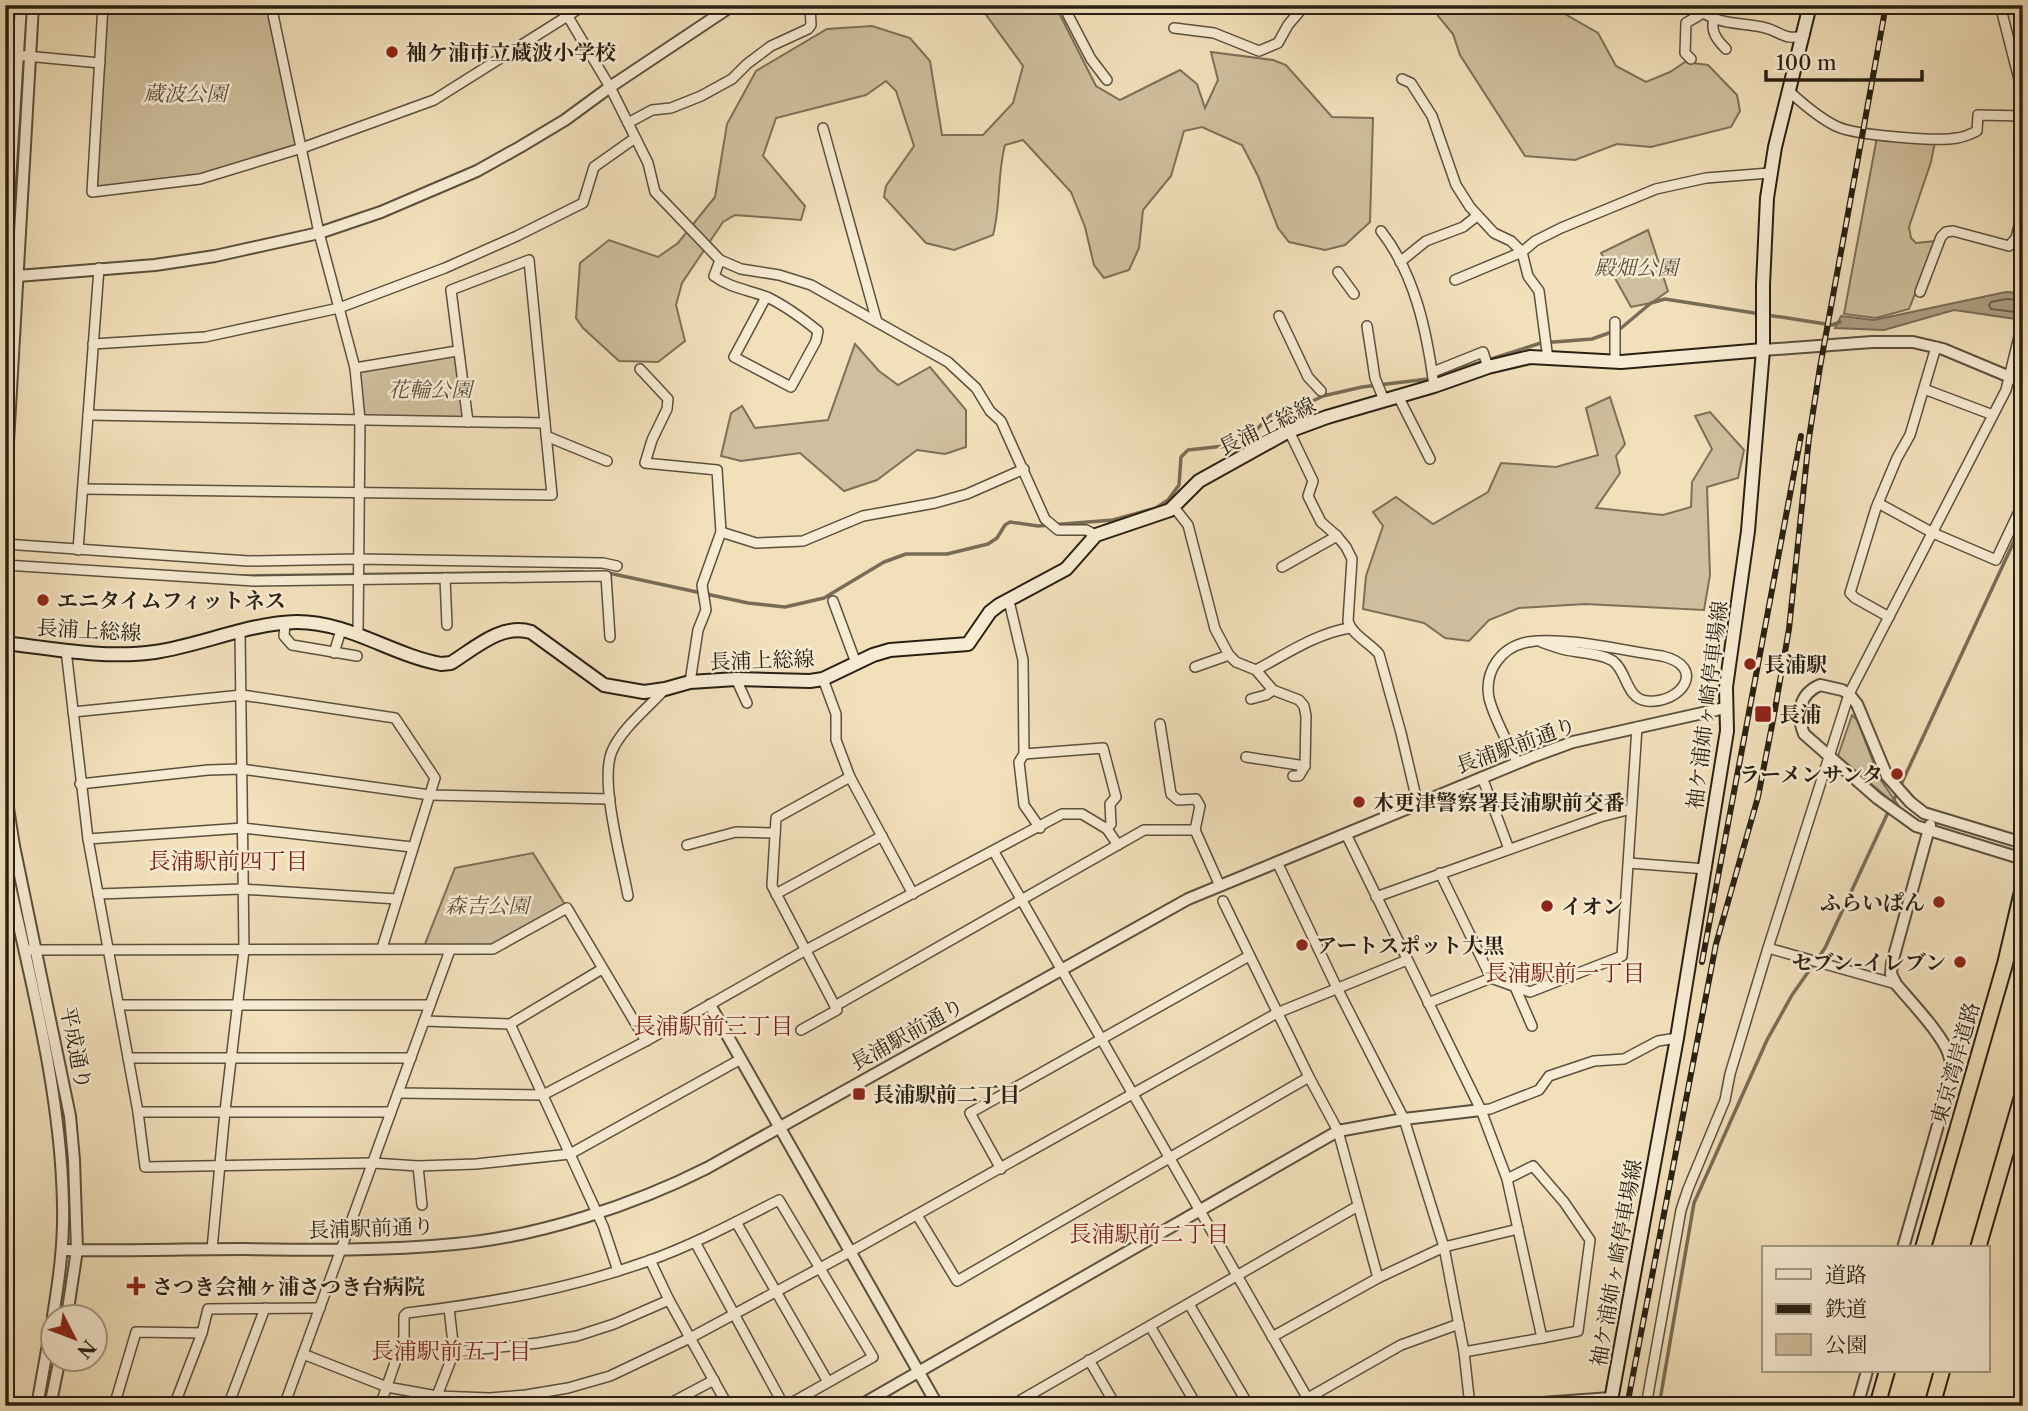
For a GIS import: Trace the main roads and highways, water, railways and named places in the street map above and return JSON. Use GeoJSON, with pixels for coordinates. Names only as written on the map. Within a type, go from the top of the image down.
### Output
{"type":"FeatureCollection","features":[{"type":"Feature","properties":{"kind":"highway","name":"東京湾岸道路"},"geometry":{"type":"LineString","coordinates":[[1924,1246],[2005,964],[2023,887]]}},
{"type":"Feature","properties":{"kind":"highway"},"geometry":{"type":"LineString","coordinates":[[2005,964],[2023,935]]}},
{"type":"Feature","properties":{"kind":"highway"},"geometry":{"type":"LineString","coordinates":[[1979,1246],[2023,1093]]}},
{"type":"Feature","properties":{"kind":"highway"},"geometry":{"type":"LineString","coordinates":[[1877,1406],[1887,1372]]}},
{"type":"Feature","properties":{"kind":"highway"},"geometry":{"type":"LineString","coordinates":[[1932,1406],[1942,1372]]}},
{"type":"Feature","properties":{"kind":"main road","name":"袖ケ浦姉ヶ崎停車場線"},"geometry":{"type":"LineString","coordinates":[[1610,1402],[1706,869],[1727,731],[1726,687],[1748,531],[1763,350],[1765,225],[1770,173],[1810,5]]}},
{"type":"Feature","properties":{"kind":"main road","name":"長浦上総線"},"geometry":{"type":"LineString","coordinates":[[5,643],[132,654],[156,652],[240,632],[299,622],[358,634],[441,664],[451,663],[506,630],[519,628],[531,632],[604,685],[644,692],[665,690],[690,682],[736,679],[793,682],[822,679],[873,655],[902,648],[963,646],[972,641],[990,612],[1066,569],[1096,535],[1159,515],[1173,506],[1199,481],[1289,432],[1488,367],[1530,357],[1615,362],[1763,350]]}},
{"type":"Feature","properties":{"kind":"water"},"geometry":{"type":"Polygon","coordinates":[[[2006,292],[2023,293],[2023,320],[1954,310],[1884,330],[1835,328],[1841,316],[1874,320],[2006,292]]]}},
{"type":"Feature","properties":{"kind":"waterway"},"geometry":{"type":"LineString","coordinates":[[2016,5],[2023,34]]}},
{"type":"Feature","properties":{"kind":"waterway"},"geometry":{"type":"LineString","coordinates":[[604,572],[748,603],[785,607],[824,598],[884,562],[906,554],[947,554],[988,544],[997,538],[1010,522],[1038,526],[1113,520],[1156,508],[1168,500],[1179,485],[1181,457],[1188,450],[1242,444],[1271,415],[1298,408],[1323,396],[1362,387],[1428,379],[1541,343],[1592,339],[1620,329],[1651,303],[1665,299],[1832,325],[1840,322]]}},
{"type":"Feature","properties":{"kind":"waterway"},"geometry":{"type":"LineString","coordinates":[[1659,1406],[1694,1203],[1767,1040],[1792,995],[1825,948],[2023,522]]}},
{"type":"Feature","properties":{"kind":"waterway"},"geometry":{"type":"LineString","coordinates":[[240,576],[583,572]]}},
{"type":"Feature","properties":{"kind":"railway"},"geometry":{"type":"LineString","coordinates":[[1627,1406],[1716,944],[1758,797],[1774,715],[1789,629],[1809,438],[1820,367],[1886,5]]}},
{"type":"Feature","properties":{"kind":"railway"},"geometry":{"type":"LineString","coordinates":[[1702,962],[1801,436]]}},
{"type":"Feature","properties":{"kind":"place","name":"袖ケ浦市立蔵波小学校"},"geometry":{"type":"Point","coordinates":[392,52]}},
{"type":"Feature","properties":{"kind":"place","name":"エニタイムフィットネス"},"geometry":{"type":"Point","coordinates":[43,600]}},
{"type":"Feature","properties":{"kind":"place","name":"長浦駅"},"geometry":{"type":"Point","coordinates":[1750,664]}},
{"type":"Feature","properties":{"kind":"place","name":"長浦"},"geometry":{"type":"Point","coordinates":[1763,714]}},
{"type":"Feature","properties":{"kind":"place","name":"ラーメンサンタ"},"geometry":{"type":"Point","coordinates":[1897,774]}},
{"type":"Feature","properties":{"kind":"place","name":"木更津警察署長浦駅前交番"},"geometry":{"type":"Point","coordinates":[1359,802]}},
{"type":"Feature","properties":{"kind":"place","name":"ふらいぱん"},"geometry":{"type":"Point","coordinates":[1939,902]}},
{"type":"Feature","properties":{"kind":"place","name":"イオン"},"geometry":{"type":"Point","coordinates":[1547,906]}},
{"type":"Feature","properties":{"kind":"place","name":"アートスポット大黒"},"geometry":{"type":"Point","coordinates":[1302,945]}},
{"type":"Feature","properties":{"kind":"place","name":"セブン-イレブン"},"geometry":{"type":"Point","coordinates":[1960,962]}},
{"type":"Feature","properties":{"kind":"place","name":"長浦駅前二丁目"},"geometry":{"type":"Point","coordinates":[859,1094]}},
{"type":"Feature","properties":{"kind":"place","name":"さつき会袖ヶ浦さつき台病院"},"geometry":{"type":"Point","coordinates":[136,1286]}},
{"type":"Feature","properties":{"kind":"district","name":"長浦駅前四丁目"},"geometry":{"type":"Point","coordinates":[228,861]}},
{"type":"Feature","properties":{"kind":"district","name":"長浦駅前一丁目"},"geometry":{"type":"Point","coordinates":[1565,973]}},
{"type":"Feature","properties":{"kind":"district","name":"長浦駅前三丁目"},"geometry":{"type":"Point","coordinates":[713,1026]}},
{"type":"Feature","properties":{"kind":"district","name":"長浦駅前二丁目"},"geometry":{"type":"Point","coordinates":[1149,1234]}},
{"type":"Feature","properties":{"kind":"district","name":"長浦駅前五丁目"},"geometry":{"type":"Point","coordinates":[451,1351]}},
{"type":"Feature","properties":{"kind":"park label","name":"蔵波公園"},"geometry":{"type":"Point","coordinates":[185,93]}},
{"type":"Feature","properties":{"kind":"park label","name":"殿畑公園"},"geometry":{"type":"Point","coordinates":[1636,267]}},
{"type":"Feature","properties":{"kind":"park label","name":"花輪公園"},"geometry":{"type":"Point","coordinates":[430,389]}},
{"type":"Feature","properties":{"kind":"park label","name":"森吉公園"},"geometry":{"type":"Point","coordinates":[487,905]}}]}
